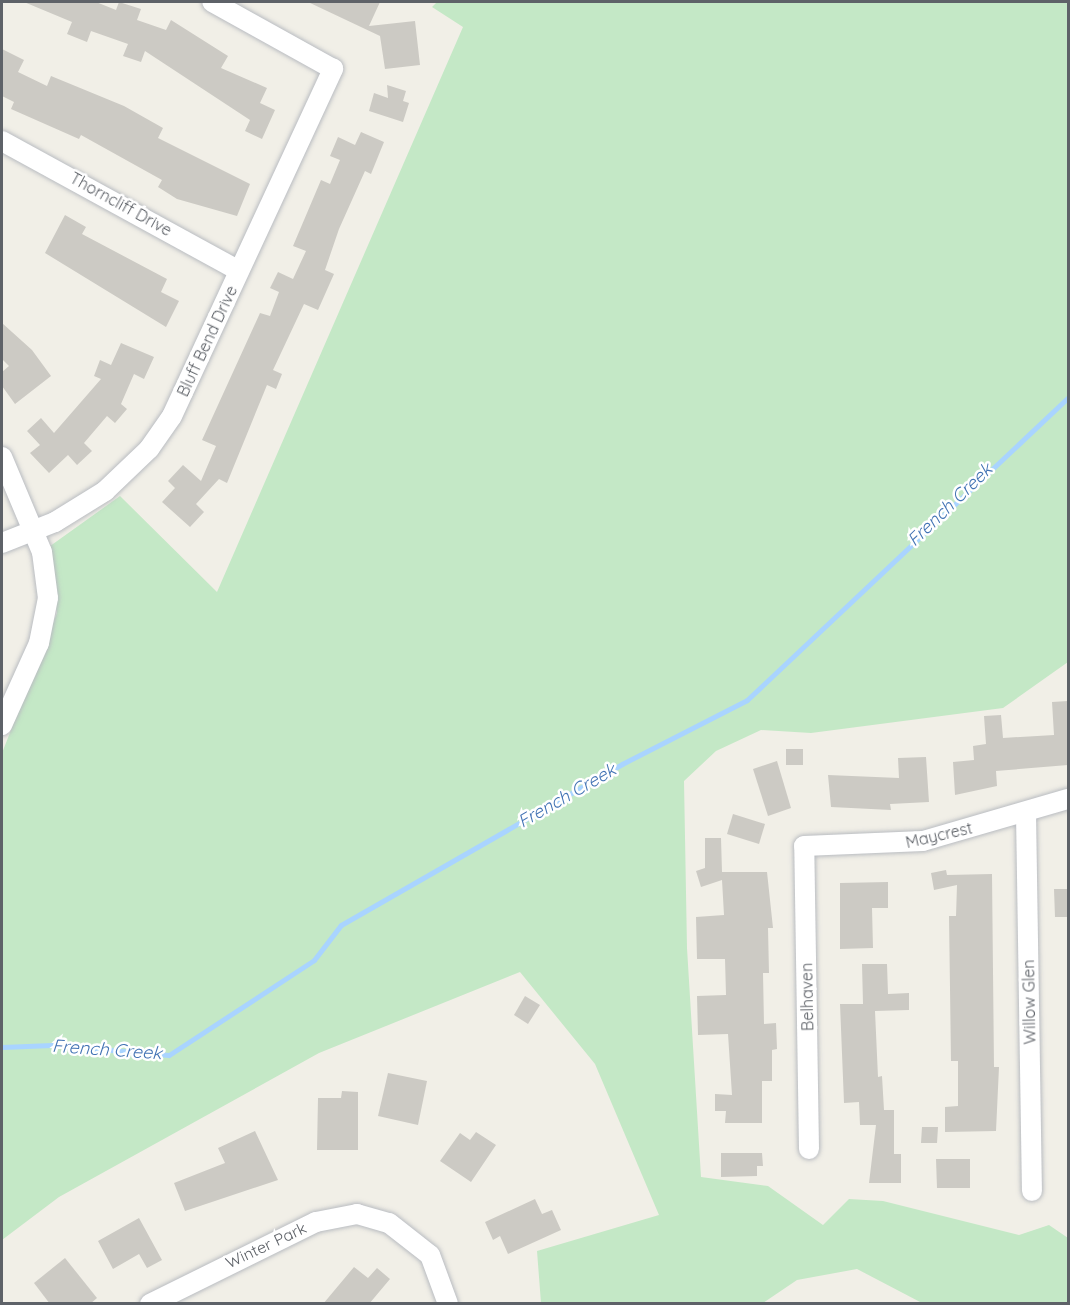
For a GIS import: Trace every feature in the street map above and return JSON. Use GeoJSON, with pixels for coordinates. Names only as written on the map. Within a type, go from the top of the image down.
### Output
{"type":"FeatureCollection","features":[{"type":"Feature","properties":{"kind":"street","name":"Bluff Bend Drive"},"geometry":{"type":"LineString","coordinates":[[2,543],[33,531],[105,491],[149,449],[172,416],[333,69],[212,2]]}},
{"type":"Feature","properties":{"kind":"street","name":"Thorncliff Drive"},"geometry":{"type":"LineString","coordinates":[[2,141],[239,271]]}},
{"type":"Feature","properties":{"kind":"street"},"geometry":{"type":"LineString","coordinates":[[2,457],[46,567],[46,613],[39,643],[2,725]]}},
{"type":"Feature","properties":{"kind":"street","name":"Maycrest"},"geometry":{"type":"LineString","coordinates":[[804,846],[922,842],[1068,799]]}},
{"type":"Feature","properties":{"kind":"street","name":"Willow Glen"},"geometry":{"type":"LineString","coordinates":[[1026,813],[1032,1191]]}},
{"type":"Feature","properties":{"kind":"street","name":"Belhaven"},"geometry":{"type":"LineString","coordinates":[[804,846],[809,1149]]}},
{"type":"Feature","properties":{"kind":"street","name":"Winter Park"},"geometry":{"type":"LineString","coordinates":[[150,1304],[330,1217],[357,1214],[389,1223],[430,1256],[448,1304]]}},
{"type":"Feature","properties":{"kind":"green space"},"geometry":{"type":"Polygon","coordinates":[[[437,2],[1068,2],[1068,662],[1003,708],[811,733],[761,730],[716,751],[684,781],[687,948],[701,1177],[768,1186],[823,1225],[849,1199],[883,1201],[1019,1235],[1049,1225],[1068,1238],[1068,1303],[922,1303],[857,1269],[797,1280],[763,1303],[541,1303],[537,1251],[659,1215],[595,1064],[520,972],[319,1053],[59,1197],[2,1240],[2,753],[57,613],[46,549],[120,496],[217,592],[463,27],[432,7],[437,2]]]}},
{"type":"Feature","properties":{"kind":"building"},"geometry":{"type":"Polygon","coordinates":[[[24,2],[96,2],[116,10],[119,2],[141,9],[137,20],[166,30],[171,20],[228,56],[221,68],[267,88],[260,103],[275,110],[262,139],[245,131],[250,120],[145,51],[141,62],[123,56],[128,44],[91,31],[87,42],[67,34],[72,22],[24,2]]]}},
{"type":"Feature","properties":{"kind":"building"},"geometry":{"type":"Polygon","coordinates":[[[308,2],[380,2],[369,26],[415,21],[420,65],[385,69],[380,36],[308,2]]]}},
{"type":"Feature","properties":{"kind":"building"},"geometry":{"type":"Polygon","coordinates":[[[2,49],[24,60],[18,72],[47,86],[51,76],[124,106],[163,128],[158,138],[250,184],[237,216],[177,199],[158,187],[162,180],[81,135],[79,139],[11,109],[14,102],[2,96],[2,49]]]}},
{"type":"Feature","properties":{"kind":"building"},"geometry":{"type":"Polygon","coordinates":[[[387,85],[406,91],[403,101],[409,103],[403,122],[369,111],[374,93],[388,98],[387,85]]]}},
{"type":"Feature","properties":{"kind":"building"},"geometry":{"type":"Polygon","coordinates":[[[361,132],[384,142],[371,174],[365,171],[339,229],[325,270],[334,274],[318,310],[304,304],[273,370],[282,374],[276,389],[267,385],[227,483],[219,479],[196,504],[204,512],[190,527],[162,502],[175,488],[168,481],[183,465],[201,481],[216,446],[202,440],[260,313],[270,316],[279,292],[270,288],[278,272],[293,279],[306,251],[293,246],[321,180],[330,184],[340,160],[330,156],[338,137],[355,145],[361,132]]]}},
{"type":"Feature","properties":{"kind":"building"},"geometry":{"type":"Polygon","coordinates":[[[65,215],[86,227],[82,234],[167,279],[161,292],[179,301],[166,327],[45,253],[65,215]]]}},
{"type":"Feature","properties":{"kind":"building"},"geometry":{"type":"Polygon","coordinates":[[[2,323],[32,350],[51,376],[15,404],[2,386],[2,372],[9,366],[2,359],[2,323]]]}},
{"type":"Feature","properties":{"kind":"building"},"geometry":{"type":"Polygon","coordinates":[[[121,343],[154,357],[144,379],[134,374],[121,404],[127,409],[115,423],[107,416],[84,443],[92,451],[77,465],[68,455],[49,473],[30,453],[40,445],[27,431],[41,418],[54,433],[101,379],[94,376],[100,360],[111,365],[121,343]]]}},
{"type":"Feature","properties":{"kind":"building"},"geometry":{"type":"Polygon","coordinates":[[[1068,701],[1068,765],[996,771],[997,786],[955,795],[953,762],[974,760],[973,746],[986,744],[984,716],[1001,715],[1003,738],[1054,735],[1052,702],[1068,701]]]}},
{"type":"Feature","properties":{"kind":"building"},"geometry":{"type":"Polygon","coordinates":[[[786,749],[803,749],[803,765],[786,765],[786,749]]]}},
{"type":"Feature","properties":{"kind":"building"},"geometry":{"type":"Polygon","coordinates":[[[926,757],[929,802],[890,804],[891,810],[831,807],[828,775],[899,778],[898,758],[926,757]]]}},
{"type":"Feature","properties":{"kind":"building"},"geometry":{"type":"Polygon","coordinates":[[[777,761],[791,808],[768,816],[753,769],[777,761]]]}},
{"type":"Feature","properties":{"kind":"building"},"geometry":{"type":"Polygon","coordinates":[[[733,814],[765,824],[759,844],[727,834],[733,814]]]}},
{"type":"Feature","properties":{"kind":"building"},"geometry":{"type":"Polygon","coordinates":[[[705,838],[721,838],[722,872],[767,872],[773,928],[768,928],[769,973],[763,973],[764,1024],[776,1023],[777,1049],[772,1050],[772,1081],[762,1081],[762,1123],[725,1123],[726,1111],[715,1111],[715,1094],[732,1095],[728,1034],[698,1035],[697,996],[726,995],[725,959],[697,959],[696,917],[724,915],[722,880],[701,887],[696,871],[705,868],[705,838]]]}},
{"type":"Feature","properties":{"kind":"building"},"geometry":{"type":"Polygon","coordinates":[[[946,870],[947,875],[992,874],[994,1067],[999,1067],[996,1131],[945,1132],[945,1107],[958,1106],[958,1061],[951,1061],[949,916],[956,916],[957,885],[934,890],[931,873],[946,870]]]}},
{"type":"Feature","properties":{"kind":"building"},"geometry":{"type":"Polygon","coordinates":[[[888,882],[888,908],[872,908],[873,948],[840,949],[840,883],[888,882]]]}},
{"type":"Feature","properties":{"kind":"building"},"geometry":{"type":"Polygon","coordinates":[[[1054,889],[1068,889],[1068,917],[1055,917],[1054,889]]]}},
{"type":"Feature","properties":{"kind":"building"},"geometry":{"type":"Polygon","coordinates":[[[862,964],[887,964],[888,994],[909,993],[909,1010],[875,1011],[878,1077],[882,1076],[884,1110],[894,1110],[894,1154],[901,1154],[901,1183],[869,1183],[876,1125],[860,1125],[859,1102],[844,1103],[840,1004],[863,1004],[862,964]]]}},
{"type":"Feature","properties":{"kind":"building"},"geometry":{"type":"Polygon","coordinates":[[[525,996],[540,1005],[528,1024],[514,1015],[525,996]]]}},
{"type":"Feature","properties":{"kind":"building"},"geometry":{"type":"Polygon","coordinates":[[[388,1073],[427,1081],[418,1125],[378,1116],[388,1073]]]}},
{"type":"Feature","properties":{"kind":"building"},"geometry":{"type":"Polygon","coordinates":[[[342,1091],[358,1092],[358,1150],[317,1150],[318,1098],[341,1098],[342,1091]]]}},
{"type":"Feature","properties":{"kind":"building"},"geometry":{"type":"Polygon","coordinates":[[[922,1127],[938,1127],[937,1143],[921,1143],[922,1127]]]}},
{"type":"Feature","properties":{"kind":"building"},"geometry":{"type":"Polygon","coordinates":[[[255,1131],[278,1180],[185,1211],[174,1183],[225,1163],[218,1148],[255,1131]]]}},
{"type":"Feature","properties":{"kind":"building"},"geometry":{"type":"Polygon","coordinates":[[[476,1132],[496,1145],[471,1182],[440,1161],[460,1133],[470,1140],[476,1132]]]}},
{"type":"Feature","properties":{"kind":"building"},"geometry":{"type":"Polygon","coordinates":[[[721,1153],[762,1153],[763,1166],[757,1166],[757,1176],[721,1177],[721,1153]]]}},
{"type":"Feature","properties":{"kind":"building"},"geometry":{"type":"Polygon","coordinates":[[[936,1159],[970,1159],[970,1188],[937,1188],[936,1159]]]}},
{"type":"Feature","properties":{"kind":"building"},"geometry":{"type":"Polygon","coordinates":[[[535,1199],[542,1214],[552,1210],[561,1230],[508,1254],[500,1236],[493,1240],[485,1222],[535,1199]]]}},
{"type":"Feature","properties":{"kind":"building"},"geometry":{"type":"Polygon","coordinates":[[[139,1218],[162,1260],[147,1268],[139,1254],[113,1269],[98,1241],[139,1218]]]}},
{"type":"Feature","properties":{"kind":"building"},"geometry":{"type":"Polygon","coordinates":[[[65,1258],[97,1298],[90,1304],[50,1304],[34,1283],[65,1258]]]}},
{"type":"Feature","properties":{"kind":"building"},"geometry":{"type":"Polygon","coordinates":[[[354,1267],[368,1278],[377,1268],[390,1279],[369,1304],[323,1304],[354,1267]]]}},
{"type":"Feature","properties":{"kind":"waterway","name":"French Creek"},"geometry":{"type":"LineString","coordinates":[[2,1047],[52,1045],[169,1055],[314,960],[341,925],[622,764],[747,700],[1068,398]]}}]}
